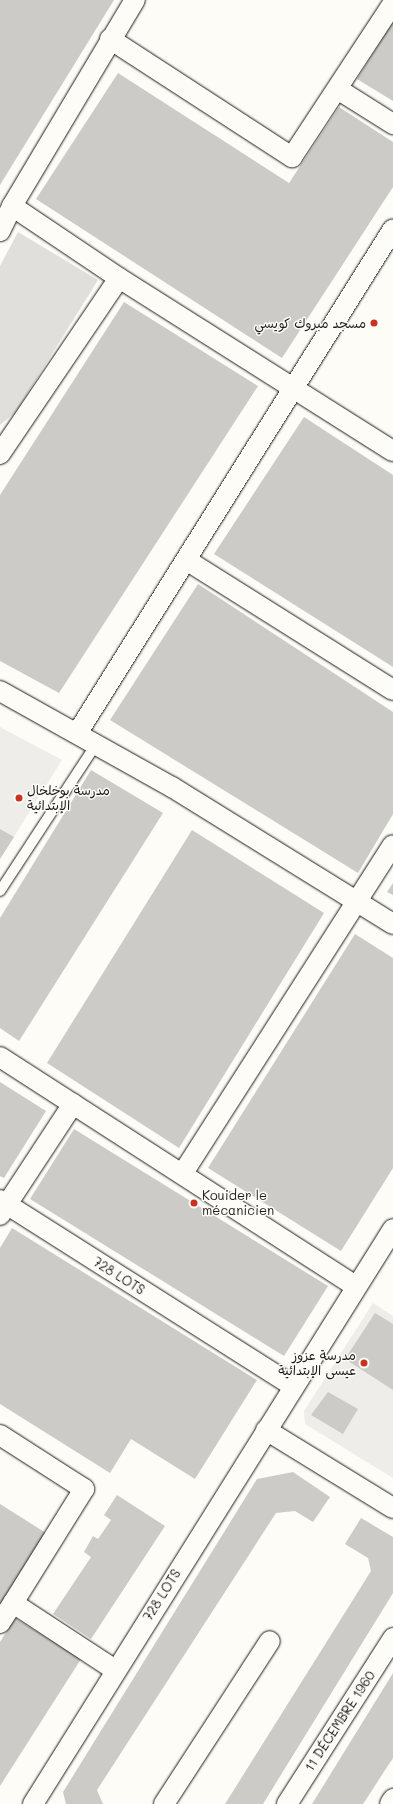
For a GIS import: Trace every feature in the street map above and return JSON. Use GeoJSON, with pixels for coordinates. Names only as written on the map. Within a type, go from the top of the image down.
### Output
{"type":"FeatureCollection","features":[{"type":"Feature","properties":{"kind":"street"},"geometry":{"type":"LineString","coordinates":[[0,231],[12,206],[110,39],[135,0]]}},
{"type":"Feature","properties":{"kind":"street"},"geometry":{"type":"LineString","coordinates":[[110,39],[292,157],[339,90],[393,3]]}},
{"type":"Feature","properties":{"kind":"street"},"geometry":{"type":"LineString","coordinates":[[339,90],[393,124]]}},
{"type":"Feature","properties":{"kind":"street"},"geometry":{"type":"LineString","coordinates":[[12,206],[119,278],[294,387],[393,451]]}},
{"type":"Feature","properties":{"kind":"street"},"geometry":{"type":"LineString","coordinates":[[78,732],[188,561],[294,387],[393,229]]}},
{"type":"Feature","properties":{"kind":"street"},"geometry":{"type":"LineString","coordinates":[[0,454],[119,278]]}},
{"type":"Feature","properties":{"kind":"street"},"geometry":{"type":"LineString","coordinates":[[188,561],[393,690]]}},
{"type":"Feature","properties":{"kind":"street"},"geometry":{"type":"LineString","coordinates":[[0,691],[97,743],[393,924]]}},
{"type":"Feature","properties":{"kind":"street"},"geometry":{"type":"LineString","coordinates":[[183,1173],[393,845]]}},
{"type":"Feature","properties":{"kind":"street"},"geometry":{"type":"LineString","coordinates":[[0,1057],[183,1173],[355,1286]]}},
{"type":"Feature","properties":{"kind":"street","name":"728 LOTS"},"geometry":{"type":"LineString","coordinates":[[73,1104],[2,1207],[292,1386]]}},
{"type":"Feature","properties":{"kind":"street","name":"728 LOTS"},"geometry":{"type":"LineString","coordinates":[[33,1804],[292,1386],[355,1286],[393,1230]]}},
{"type":"Feature","properties":{"kind":"street"},"geometry":{"type":"LineString","coordinates":[[266,1430],[393,1508]]}},
{"type":"Feature","properties":{"kind":"street"},"geometry":{"type":"LineString","coordinates":[[0,1435],[84,1489],[0,1623]]}},
{"type":"Feature","properties":{"kind":"street"},"geometry":{"type":"LineString","coordinates":[[13,1603],[115,1670]]}},
{"type":"Feature","properties":{"kind":"street","name":"11 DÉCEMBRE 1960"},"geometry":{"type":"LineString","coordinates":[[287,1804],[393,1638]]}},
{"type":"Feature","properties":{"kind":"street"},"geometry":{"type":"LineString","coordinates":[[164,1804],[270,1641]]}},
{"type":"Feature","properties":{"kind":"street"},"geometry":{"type":"LineString","coordinates":[[390,1804],[393,1799]]}},
{"type":"Feature","properties":{"kind":"lane"},"geometry":{"type":"LineString","coordinates":[[0,891],[97,743]]}},
{"type":"Feature","properties":{"kind":"shaded area"},"geometry":{"type":"Polygon","coordinates":[[[18,232],[98,280],[16,412],[0,425],[0,266],[18,232]]]}},
{"type":"Feature","properties":{"kind":"shaded area","name":"مدرسة بوخلخال الإبتدائية"},"geometry":{"type":"Polygon","coordinates":[[[0,727],[62,760],[0,859],[0,727]]]}},
{"type":"Feature","properties":{"kind":"shaded area","name":"مدرسة عزوز عيسى الإبتدائية"},"geometry":{"type":"Polygon","coordinates":[[[373,1303],[393,1316],[393,1478],[305,1424],[304,1411],[373,1303]]]}},
{"type":"Feature","properties":{"kind":"building"},"geometry":{"type":"Polygon","coordinates":[[[0,0],[114,0],[0,185],[0,0]]]}},
{"type":"Feature","properties":{"kind":"building"},"geometry":{"type":"Polygon","coordinates":[[[393,22],[393,101],[357,79],[393,22]]]}},
{"type":"Feature","properties":{"kind":"building"},"geometry":{"type":"Polygon","coordinates":[[[118,73],[289,183],[339,107],[393,142],[393,187],[282,358],[36,199],[118,73]]]}},
{"type":"Feature","properties":{"kind":"building"},"geometry":{"type":"Polygon","coordinates":[[[124,302],[258,386],[59,693],[0,661],[0,495],[124,302]]]}},
{"type":"Feature","properties":{"kind":"building"},"geometry":{"type":"Polygon","coordinates":[[[304,417],[393,475],[393,667],[214,554],[304,417]]]}},
{"type":"Feature","properties":{"kind":"building"},"geometry":{"type":"Polygon","coordinates":[[[198,584],[393,712],[393,814],[358,873],[110,720],[198,584]]]}},
{"type":"Feature","properties":{"kind":"building"},"geometry":{"type":"Polygon","coordinates":[[[91,770],[163,813],[19,1041],[0,1028],[0,918],[91,770]]]}},
{"type":"Feature","properties":{"kind":"building"},"geometry":{"type":"Polygon","coordinates":[[[0,829],[14,837],[0,859],[0,829]]]}},
{"type":"Feature","properties":{"kind":"building"},"geometry":{"type":"Polygon","coordinates":[[[192,830],[324,913],[179,1148],[47,1063],[192,830]]]}},
{"type":"Feature","properties":{"kind":"building"},"geometry":{"type":"Polygon","coordinates":[[[393,883],[393,895],[387,892],[393,883]]]}},
{"type":"Feature","properties":{"kind":"building"},"geometry":{"type":"Polygon","coordinates":[[[355,934],[393,958],[393,1168],[341,1251],[208,1168],[355,934]]]}},
{"type":"Feature","properties":{"kind":"building"},"geometry":{"type":"Polygon","coordinates":[[[0,1082],[46,1111],[4,1178],[0,1176],[0,1082]]]}},
{"type":"Feature","properties":{"kind":"building"},"geometry":{"type":"Polygon","coordinates":[[[74,1129],[328,1286],[284,1356],[30,1199],[74,1129]]]}},
{"type":"Feature","properties":{"kind":"building"},"geometry":{"type":"Polygon","coordinates":[[[12,1228],[257,1380],[195,1479],[131,1439],[110,1473],[0,1404],[0,1248],[12,1228]]]}},
{"type":"Feature","properties":{"kind":"building"},"geometry":{"type":"Polygon","coordinates":[[[375,1313],[393,1324],[393,1390],[345,1359],[375,1313]]]}},
{"type":"Feature","properties":{"kind":"building"},"geometry":{"type":"Polygon","coordinates":[[[328,1392],[358,1409],[343,1434],[311,1415],[328,1392]]]}},
{"type":"Feature","properties":{"kind":"building"},"geometry":{"type":"Polygon","coordinates":[[[293,1472],[330,1497],[313,1522],[295,1511],[276,1513],[97,1790],[103,1804],[66,1804],[63,1792],[257,1479],[293,1472]]]}},
{"type":"Feature","properties":{"kind":"building"},"geometry":{"type":"Polygon","coordinates":[[[117,1495],[165,1526],[91,1639],[53,1614],[91,1557],[84,1552],[93,1536],[98,1539],[111,1520],[104,1515],[117,1495]]]}},
{"type":"Feature","properties":{"kind":"building"},"geometry":{"type":"Polygon","coordinates":[[[0,1504],[46,1533],[0,1606],[0,1504]]]}},
{"type":"Feature","properties":{"kind":"building"},"geometry":{"type":"Polygon","coordinates":[[[361,1518],[393,1537],[393,1593],[263,1804],[225,1804],[371,1571],[368,1558],[345,1544],[361,1518]]]}},
{"type":"Feature","properties":{"kind":"building"},"geometry":{"type":"Polygon","coordinates":[[[15,1618],[81,1659],[0,1786],[0,1642],[15,1618]]]}},
{"type":"Feature","properties":{"kind":"building"},"geometry":{"type":"Polygon","coordinates":[[[393,1673],[393,1758],[363,1804],[312,1804],[393,1673]]]}},
{"type":"Feature","properties":{"kind":"place","name":"مسجد مبروك كويسي"},"geometry":{"type":"Point","coordinates":[374,323]}},
{"type":"Feature","properties":{"kind":"place","name":"مدرسة بوخلخال الإبتدائية"},"geometry":{"type":"Point","coordinates":[19,798]}},
{"type":"Feature","properties":{"kind":"place","name":"Kouider le mécanicien"},"geometry":{"type":"Point","coordinates":[194,1203]}},
{"type":"Feature","properties":{"kind":"place","name":"مدرسة عزوز عيسى الإبتدائية"},"geometry":{"type":"Point","coordinates":[364,1363]}}]}
